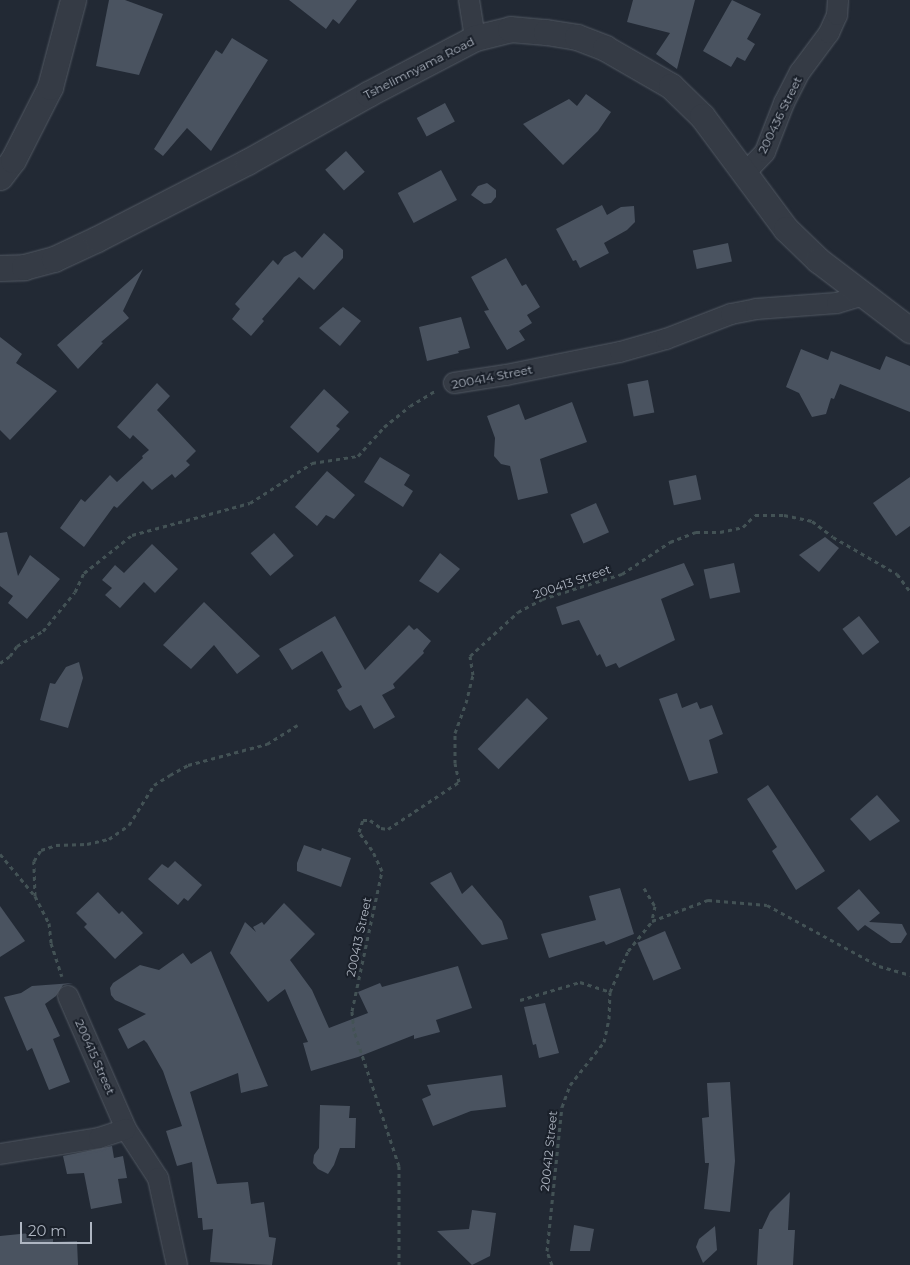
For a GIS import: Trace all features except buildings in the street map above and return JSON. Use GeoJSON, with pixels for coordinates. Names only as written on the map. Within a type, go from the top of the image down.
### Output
{"type":"FeatureCollection","features":[{"type":"Feature","properties":{"kind":"street"},"geometry":{"type":"LineString","coordinates":[[0,177],[13,160],[50,87],[73,0]]}},
{"type":"Feature","properties":{"kind":"street"},"geometry":{"type":"LineString","coordinates":[[469,0],[475,38]]}},
{"type":"Feature","properties":{"kind":"street","name":"200436 Street"},"geometry":{"type":"LineString","coordinates":[[744,174],[765,152],[784,103],[800,72],[829,33],[837,15],[838,0]]}},
{"type":"Feature","properties":{"kind":"street","name":"Tshelimnyama Road"},"geometry":{"type":"LineString","coordinates":[[0,268],[24,267],[54,259],[97,239],[247,162],[368,94],[475,38],[510,29],[577,37],[605,48],[670,86],[702,116],[786,230],[818,260],[910,330]]}},
{"type":"Feature","properties":{"kind":"street","name":"200414 Street"},"geometry":{"type":"LineString","coordinates":[[454,383],[506,375],[620,352],[666,339],[731,314],[756,309],[837,302],[863,295]]}},
{"type":"Feature","properties":{"kind":"street","name":"200415 Street"},"geometry":{"type":"LineString","coordinates":[[68,996],[126,1129],[158,1178],[177,1265]]}},
{"type":"Feature","properties":{"kind":"street"},"geometry":{"type":"LineString","coordinates":[[0,1154],[98,1138],[126,1129]]}},
{"type":"Feature","properties":{"kind":"path","name":"200414 Street"},"geometry":{"type":"LineString","coordinates":[[0,663],[10,656],[17,646],[43,631],[75,592],[84,573],[132,535],[250,503],[312,463],[358,456],[384,427],[410,406],[436,390],[454,383]]}},
{"type":"Feature","properties":{"kind":"path","name":"200413 Street"},"geometry":{"type":"LineString","coordinates":[[399,1265],[399,1166],[354,1031],[352,1011],[382,871],[359,832],[363,820],[370,820],[381,828],[388,829],[459,782],[455,763],[455,733],[466,703],[472,675],[470,656],[518,612],[542,599],[622,574],[670,542],[696,532],[720,532],[742,527],[755,515],[784,515],[812,521],[896,574],[910,591]]}},
{"type":"Feature","properties":{"kind":"path"},"geometry":{"type":"LineString","coordinates":[[35,896],[34,861],[41,850],[56,845],[87,844],[109,839],[129,825],[154,785],[162,780],[188,765],[267,744],[297,725]]}},
{"type":"Feature","properties":{"kind":"path"},"geometry":{"type":"LineString","coordinates":[[0,854],[35,896],[49,923],[51,943],[68,996]]}},
{"type":"Feature","properties":{"kind":"path"},"geometry":{"type":"LineString","coordinates":[[644,888],[655,906],[652,921]]}},
{"type":"Feature","properties":{"kind":"path"},"geometry":{"type":"LineString","coordinates":[[652,921],[708,900],[767,905],[878,966],[910,976]]}},
{"type":"Feature","properties":{"kind":"path","name":"200412 Street"},"geometry":{"type":"LineString","coordinates":[[552,1265],[547,1251],[562,1107],[570,1085],[604,1042],[609,1019],[610,992],[628,951],[652,921]]}},
{"type":"Feature","properties":{"kind":"path"},"geometry":{"type":"LineString","coordinates":[[520,1000],[580,982],[610,992]]}}]}
